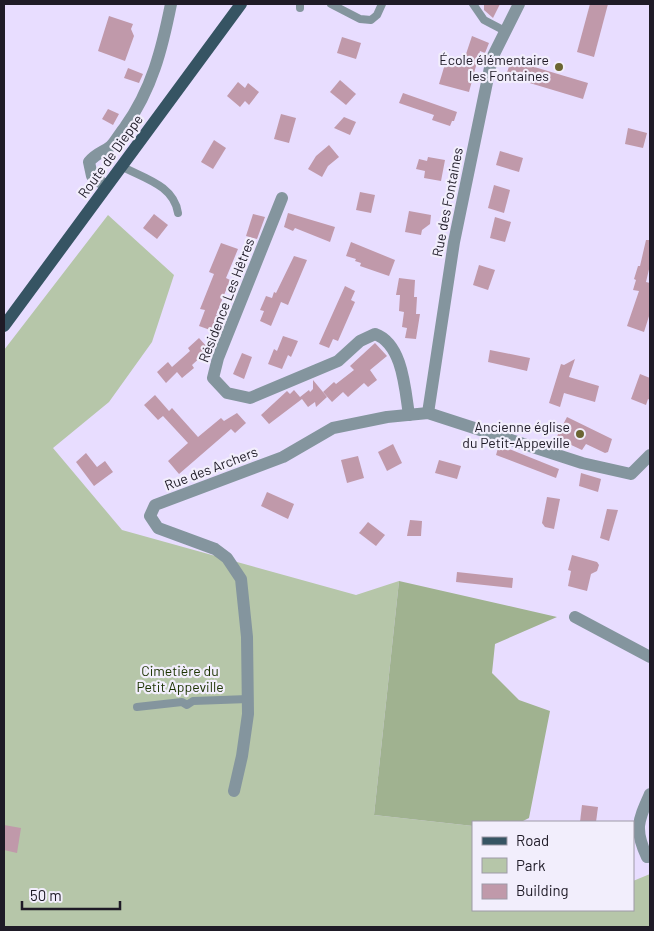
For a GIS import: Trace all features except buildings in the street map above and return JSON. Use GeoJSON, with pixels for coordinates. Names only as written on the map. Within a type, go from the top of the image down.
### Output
{"type":"FeatureCollection","features":[{"type":"Feature","properties":{"kind":"main road","name":"Route de Dieppe"},"geometry":{"type":"LineString","coordinates":[[4,326],[241,4]]}},
{"type":"Feature","properties":{"kind":"street"},"geometry":{"type":"LineString","coordinates":[[106,186],[92,176],[89,162],[95,154],[111,146],[133,116],[148,88],[160,56],[171,4]]}},
{"type":"Feature","properties":{"kind":"street","name":"Rue des Fontaines"},"geometry":{"type":"LineString","coordinates":[[428,413],[454,242],[492,58],[518,4]]}},
{"type":"Feature","properties":{"kind":"street","name":"Résidence Les Hêtres"},"geometry":{"type":"LineString","coordinates":[[282,198],[213,378],[227,393],[250,398],[338,361],[360,342],[375,334],[384,338],[399,362],[409,415]]}},
{"type":"Feature","properties":{"kind":"street"},"geometry":{"type":"LineString","coordinates":[[428,413],[582,463],[631,474],[645,467],[650,455]]}},
{"type":"Feature","properties":{"kind":"street","name":"Rue des Archers"},"geometry":{"type":"LineString","coordinates":[[234,791],[242,756],[248,699],[248,637],[241,579],[228,558],[215,549],[158,528],[150,516],[155,506],[283,457],[333,428],[388,417],[428,413]]}},
{"type":"Feature","properties":{"kind":"street"},"geometry":{"type":"LineString","coordinates":[[575,617],[650,657]]}},
{"type":"Feature","properties":{"kind":"street"},"geometry":{"type":"LineString","coordinates":[[647,857],[639,839],[638,820],[650,794]]}},
{"type":"Feature","properties":{"kind":"lane"},"geometry":{"type":"LineString","coordinates":[[331,4],[360,19],[371,20],[377,15],[382,4]]}},
{"type":"Feature","properties":{"kind":"lane"},"geometry":{"type":"LineString","coordinates":[[473,4],[484,20],[505,31]]}},
{"type":"Feature","properties":{"kind":"lane"},"geometry":{"type":"LineString","coordinates":[[121,166],[168,192],[177,204],[178,213]]}},
{"type":"Feature","properties":{"kind":"lane"},"geometry":{"type":"LineString","coordinates":[[137,707],[182,702],[185,698],[193,701],[248,699]]}},
{"type":"Feature","properties":{"kind":"green space","name":"Cimetière du Petit Appeville"},"geometry":{"type":"Polygon","coordinates":[[[108,215],[174,275],[152,342],[109,402],[53,448],[122,530],[356,595],[399,581],[374,815],[472,826],[472,911],[634,911],[634,881],[650,874],[650,927],[4,927],[4,350],[108,215]]]}},
{"type":"Feature","properties":{"kind":"green space"},"geometry":{"type":"Polygon","coordinates":[[[399,581],[557,617],[495,644],[492,673],[519,700],[550,711],[529,818],[523,821],[472,821],[472,826],[374,815],[399,581]]]}},
{"type":"Feature","properties":{"kind":"place","name":"École élémentaire les Fontaines"},"geometry":{"type":"Point","coordinates":[559,67]}},
{"type":"Feature","properties":{"kind":"place","name":"Ancienne église du Petit-Appeville"},"geometry":{"type":"Point","coordinates":[580,434]}}]}
